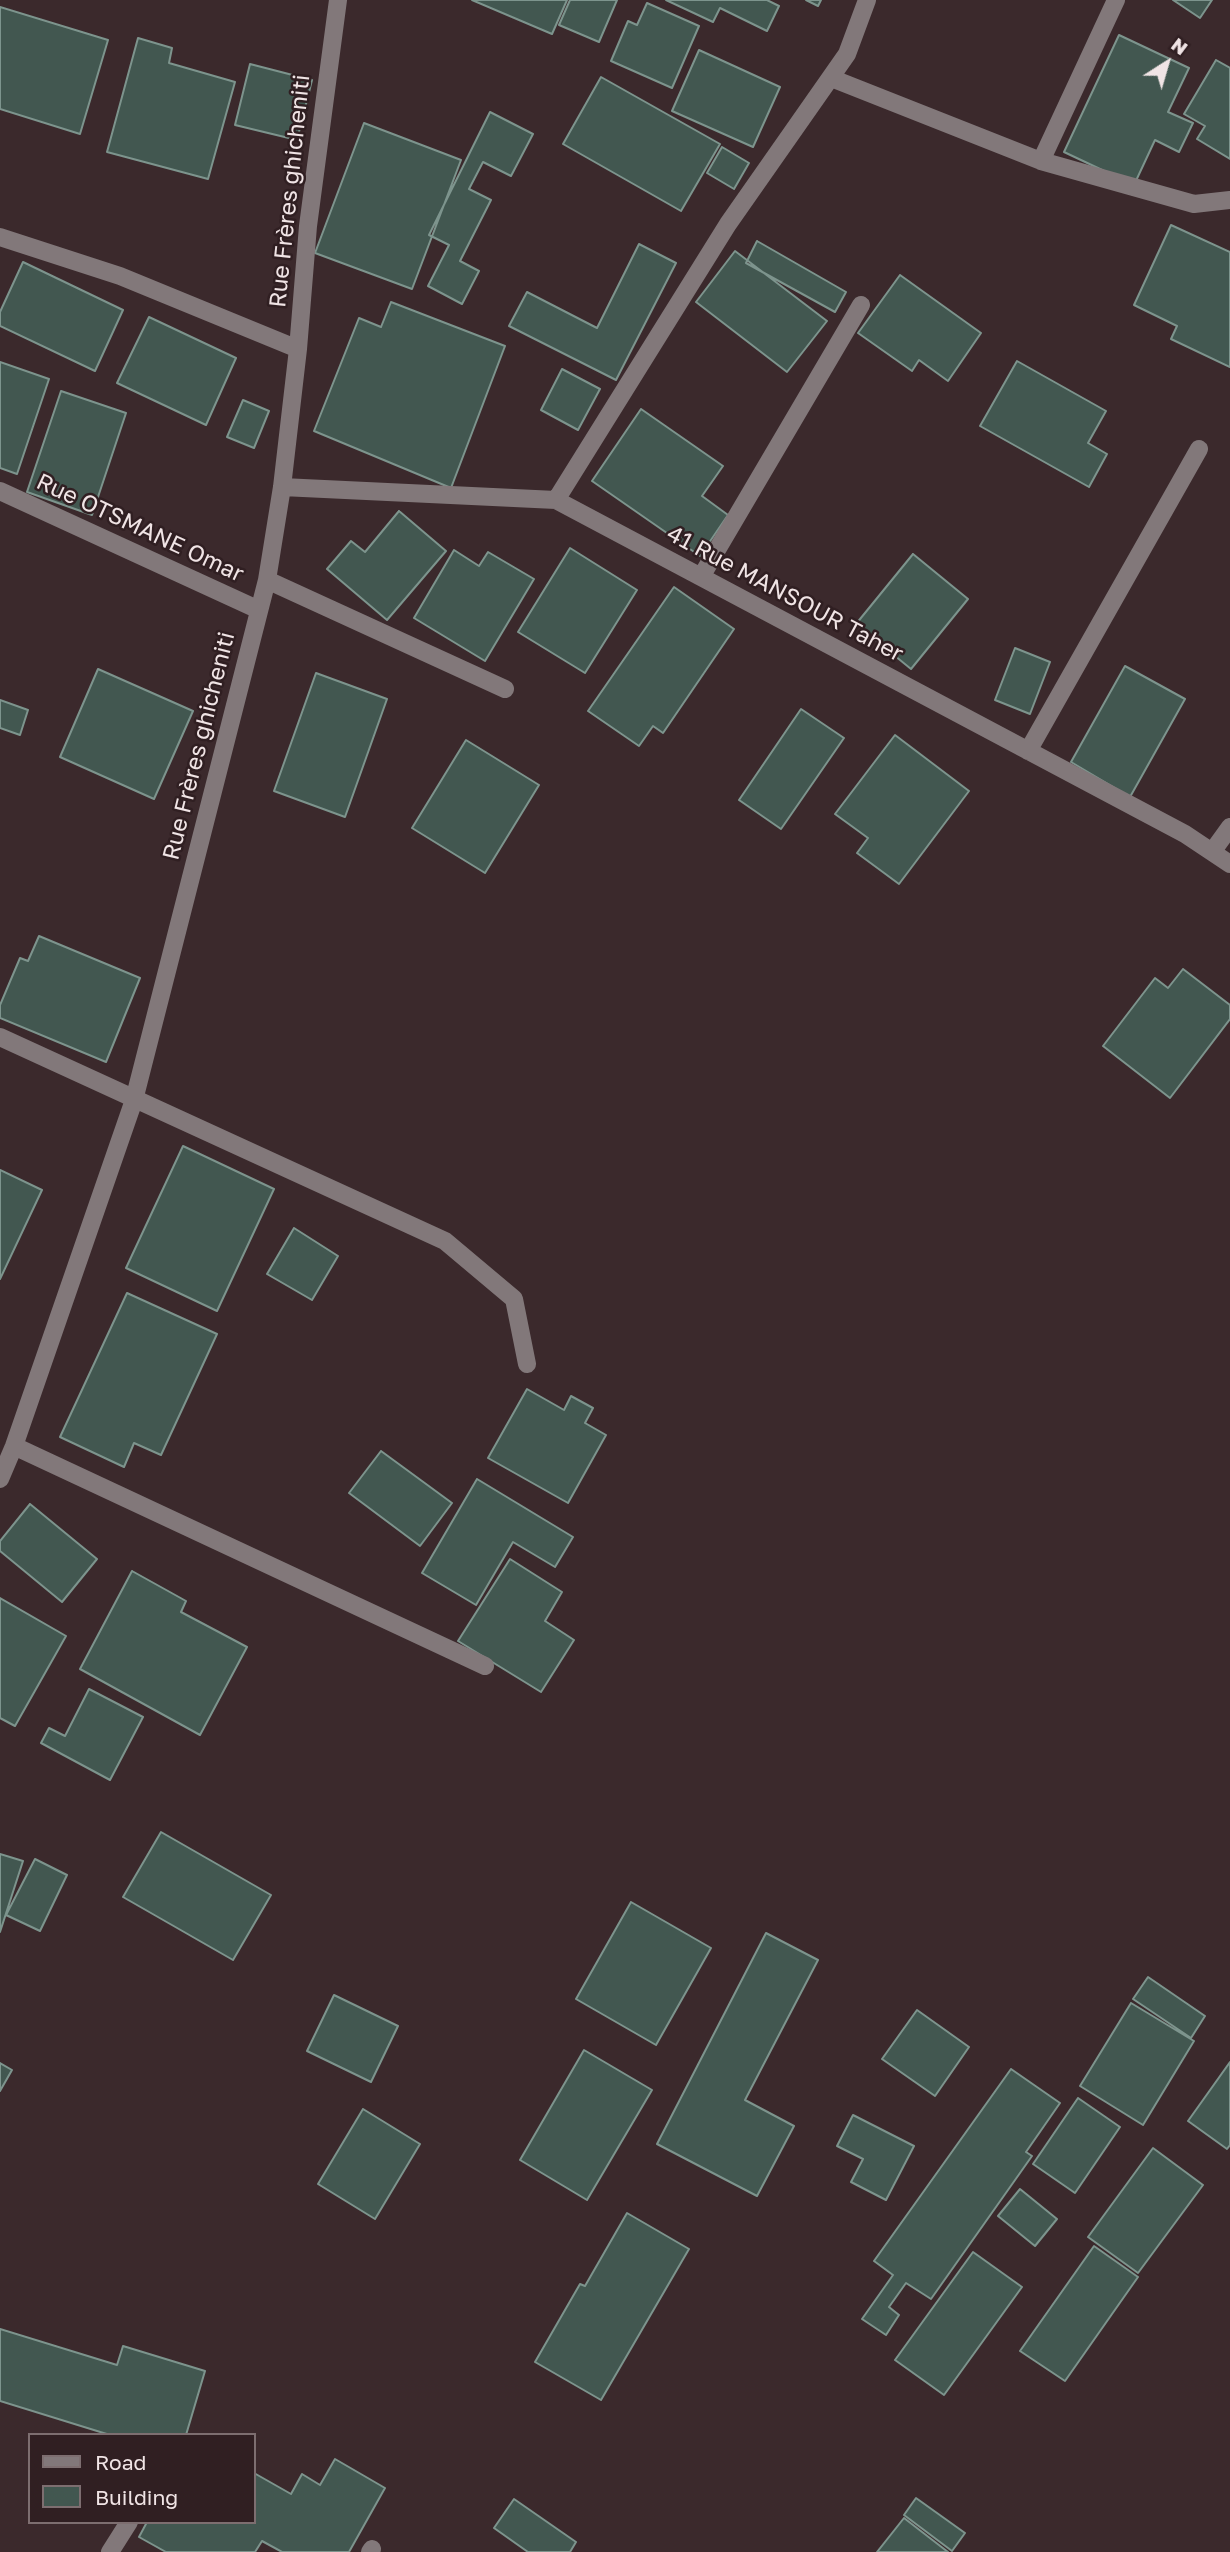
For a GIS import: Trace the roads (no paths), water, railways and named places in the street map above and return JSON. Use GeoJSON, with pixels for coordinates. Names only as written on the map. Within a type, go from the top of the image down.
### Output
{"type":"FeatureCollection","features":[{"type":"Feature","properties":{"kind":"street","name":"Rue Frères ghicheniti"},"geometry":{"type":"LineString","coordinates":[[0,1479],[14,1446],[134,1100],[267,580],[299,349],[308,226],[338,0]]}},
{"type":"Feature","properties":{"kind":"street"},"geometry":{"type":"LineString","coordinates":[[556,500],[728,224],[847,54],[867,0]]}},
{"type":"Feature","properties":{"kind":"street"},"geometry":{"type":"LineString","coordinates":[[1041,161],[1116,0]]}},
{"type":"Feature","properties":{"kind":"street"},"geometry":{"type":"LineString","coordinates":[[831,78],[1041,161],[1194,204],[1230,200]]}},
{"type":"Feature","properties":{"kind":"street"},"geometry":{"type":"LineString","coordinates":[[0,237],[120,275],[299,349]]}},
{"type":"Feature","properties":{"kind":"street"},"geometry":{"type":"LineString","coordinates":[[701,577],[861,305]]}},
{"type":"Feature","properties":{"kind":"street"},"geometry":{"type":"LineString","coordinates":[[1028,751],[1199,449]]}},
{"type":"Feature","properties":{"kind":"street","name":"41 Rue MANSOUR Taher"},"geometry":{"type":"LineString","coordinates":[[282,487],[556,500],[1185,834],[1230,864]]}},
{"type":"Feature","properties":{"kind":"street","name":"Rue OTSMANE Omar"},"geometry":{"type":"LineString","coordinates":[[0,491],[259,610]]}},
{"type":"Feature","properties":{"kind":"street"},"geometry":{"type":"LineString","coordinates":[[267,580],[505,690]]}},
{"type":"Feature","properties":{"kind":"street"},"geometry":{"type":"LineString","coordinates":[[1212,852],[1230,827]]}},
{"type":"Feature","properties":{"kind":"street"},"geometry":{"type":"LineString","coordinates":[[0,1037],[445,1241],[514,1300],[527,1364]]}},
{"type":"Feature","properties":{"kind":"street"},"geometry":{"type":"LineString","coordinates":[[14,1446],[485,1666]]}},
{"type":"Feature","properties":{"kind":"street"},"geometry":{"type":"LineString","coordinates":[[110,2552],[128,2524]]}}]}
